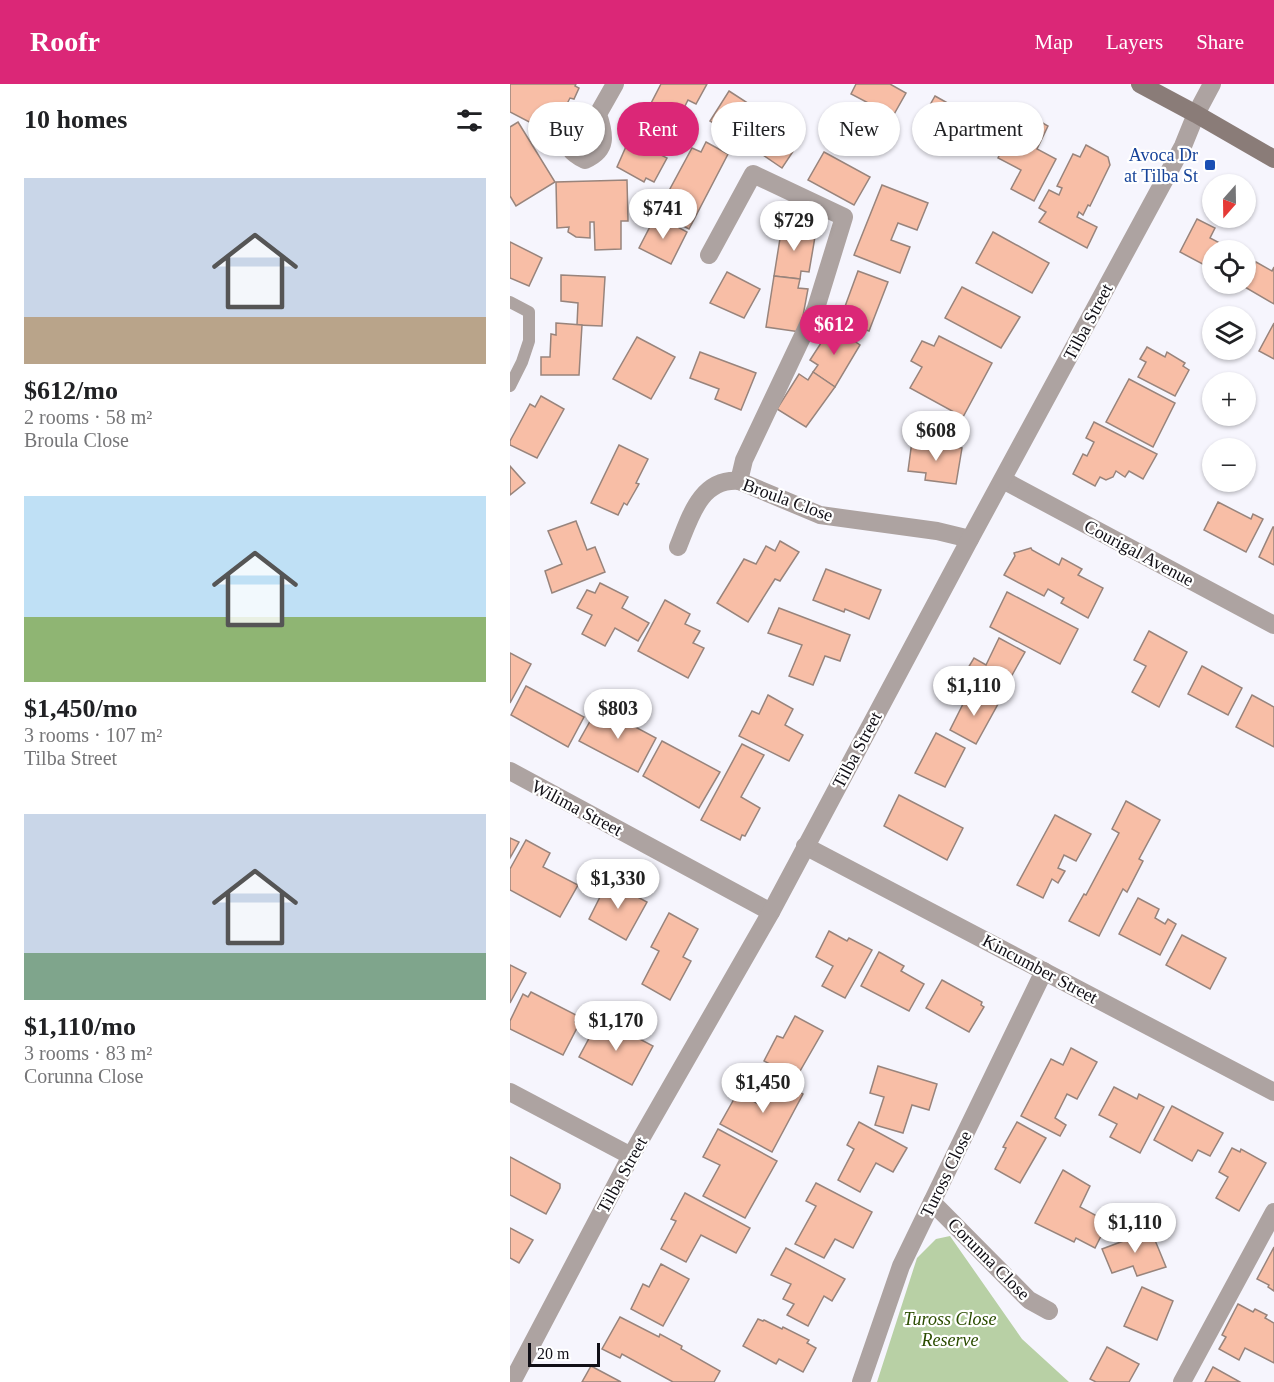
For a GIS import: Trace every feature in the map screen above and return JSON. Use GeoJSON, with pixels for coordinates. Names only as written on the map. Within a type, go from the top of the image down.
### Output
{"type":"FeatureCollection","features":[{"type":"Feature","properties":{"kind":"main road"},"geometry":{"type":"LineString","coordinates":[[1140,84],[1274,159]]}},
{"type":"Feature","properties":{"kind":"street"},"geometry":{"type":"LineString","coordinates":[[604,102],[615,84]]}},
{"type":"Feature","properties":{"kind":"street","name":"Tilba Street"},"geometry":{"type":"LineString","coordinates":[[512,1382],[631,1156],[771,912],[1183,146],[1212,84]]}},
{"type":"Feature","properties":{"kind":"street"},"geometry":{"type":"LineString","coordinates":[[709,255],[753,174],[844,217],[816,308],[744,460],[739,481]]}},
{"type":"Feature","properties":{"kind":"street","name":"Broula Close"},"geometry":{"type":"LineString","coordinates":[[678,547],[703,494],[713,486],[727,480],[739,481],[819,515],[937,531],[970,539]]}},
{"type":"Feature","properties":{"kind":"street","name":"Courigal Avenue"},"geometry":{"type":"LineString","coordinates":[[1003,480],[1274,625]]}},
{"type":"Feature","properties":{"kind":"street","name":"Wilima Street"},"geometry":{"type":"LineString","coordinates":[[510,771],[771,912]]}},
{"type":"Feature","properties":{"kind":"street","name":"Kincumber Street"},"geometry":{"type":"LineString","coordinates":[[806,846],[1274,1092]]}},
{"type":"Feature","properties":{"kind":"street","name":"Tuross Close"},"geometry":{"type":"LineString","coordinates":[[861,1382],[901,1266],[1044,971]]}},
{"type":"Feature","properties":{"kind":"street"},"geometry":{"type":"LineString","coordinates":[[510,1092],[631,1156]]}},
{"type":"Feature","properties":{"kind":"street","name":"Corunna Close"},"geometry":{"type":"LineString","coordinates":[[932,1202],[1029,1300],[1049,1311]]}},
{"type":"Feature","properties":{"kind":"street"},"geometry":{"type":"LineString","coordinates":[[1182,1382],[1274,1212]]}},
{"type":"Feature","properties":{"kind":"lane"},"geometry":{"type":"LineString","coordinates":[[510,302],[529,312],[529,342],[510,386]]}},
{"type":"Feature","properties":{"kind":"green space","name":"Tuross Close Reserve"},"geometry":{"type":"Polygon","coordinates":[[[950,1236],[1022,1339],[1069,1382],[877,1382],[917,1258],[936,1239],[950,1236]]]}},
{"type":"Feature","properties":{"kind":"building"},"geometry":{"type":"Polygon","coordinates":[[[510,84],[576,84],[575,86],[579,88],[574,99],[570,98],[568,102],[528,102],[528,121],[510,112],[510,84]]]}},
{"type":"Feature","properties":{"kind":"building"},"geometry":{"type":"Polygon","coordinates":[[[661,84],[707,84],[697,102],[688,100],[687,102],[652,102],[661,84]]]}},
{"type":"Feature","properties":{"kind":"building"},"geometry":{"type":"Polygon","coordinates":[[[856,84],[890,84],[906,93],[900,104],[866,102],[851,94],[856,84]]]}},
{"type":"Feature","properties":{"kind":"building"},"geometry":{"type":"Polygon","coordinates":[[[729,91],[746,102],[722,102],[729,91]]]}},
{"type":"Feature","properties":{"kind":"building"},"geometry":{"type":"Polygon","coordinates":[[[935,96],[946,102],[932,102],[935,96]]]}},
{"type":"Feature","properties":{"kind":"building"},"geometry":{"type":"Polygon","coordinates":[[[518,122],[528,138],[528,156],[539,156],[555,182],[516,206],[510,196],[510,127],[518,122]]]}},
{"type":"Feature","properties":{"kind":"building"},"geometry":{"type":"Polygon","coordinates":[[[706,142],[711,145],[711,156],[727,156],[689,229],[657,213],[688,156],[699,156],[699,151],[701,152],[706,142]]]}},
{"type":"Feature","properties":{"kind":"building"},"geometry":{"type":"Polygon","coordinates":[[[1086,145],[1108,157],[1110,165],[1090,206],[1088,205],[1083,215],[1079,212],[1077,217],[1097,227],[1087,248],[1039,222],[1046,212],[1039,208],[1049,190],[1059,195],[1062,188],[1057,186],[1073,154],[1080,157],[1086,145]]]}},
{"type":"Feature","properties":{"kind":"building"},"geometry":{"type":"Polygon","coordinates":[[[1044,153],[1056,159],[1034,201],[1011,189],[1021,170],[998,158],[999,156],[1044,156],[1044,153]]]}},
{"type":"Feature","properties":{"kind":"building"},"geometry":{"type":"Polygon","coordinates":[[[622,156],[663,156],[667,158],[654,182],[646,178],[644,182],[617,167],[622,156]]]}},
{"type":"Feature","properties":{"kind":"building"},"geometry":{"type":"Polygon","coordinates":[[[764,156],[790,156],[782,168],[764,156]]]}},
{"type":"Feature","properties":{"kind":"building"},"geometry":{"type":"Polygon","coordinates":[[[822,156],[831,156],[870,177],[854,205],[808,180],[822,156]]]}},
{"type":"Feature","properties":{"kind":"building"},"geometry":{"type":"Polygon","coordinates":[[[627,180],[628,221],[621,221],[621,249],[595,250],[594,222],[590,222],[590,238],[576,237],[568,232],[569,227],[557,228],[556,182],[627,180]]]}},
{"type":"Feature","properties":{"kind":"building"},"geometry":{"type":"Polygon","coordinates":[[[882,185],[928,203],[917,230],[898,223],[891,240],[910,247],[900,273],[854,255],[882,185]]]}},
{"type":"Feature","properties":{"kind":"building"},"geometry":{"type":"Polygon","coordinates":[[[656,215],[687,232],[671,264],[639,248],[656,215]]]}},
{"type":"Feature","properties":{"kind":"building"},"geometry":{"type":"Polygon","coordinates":[[[1197,219],[1202,222],[1202,228],[1215,228],[1210,238],[1214,240],[1202,240],[1202,264],[1180,252],[1197,219]]]}},
{"type":"Feature","properties":{"kind":"building"},"geometry":{"type":"Polygon","coordinates":[[[782,226],[816,231],[809,272],[801,271],[800,279],[774,276],[782,226]]]}},
{"type":"Feature","properties":{"kind":"building"},"geometry":{"type":"Polygon","coordinates":[[[993,232],[1049,263],[1032,293],[976,263],[993,232]]]}},
{"type":"Feature","properties":{"kind":"building"},"geometry":{"type":"Polygon","coordinates":[[[510,242],[542,258],[529,286],[510,278],[510,242]]]}},
{"type":"Feature","properties":{"kind":"building"},"geometry":{"type":"Polygon","coordinates":[[[1256,262],[1272,271],[1274,267],[1274,304],[1256,294],[1256,262]]]}},
{"type":"Feature","properties":{"kind":"building"},"geometry":{"type":"Polygon","coordinates":[[[858,271],[888,282],[869,331],[840,320],[858,271]]]}},
{"type":"Feature","properties":{"kind":"building"},"geometry":{"type":"Polygon","coordinates":[[[727,272],[760,289],[744,318],[710,303],[727,272]]]}},
{"type":"Feature","properties":{"kind":"building"},"geometry":{"type":"Polygon","coordinates":[[[561,275],[605,277],[602,326],[577,325],[578,303],[561,301],[561,275]]]}},
{"type":"Feature","properties":{"kind":"building"},"geometry":{"type":"Polygon","coordinates":[[[774,276],[800,279],[798,288],[808,289],[800,332],[766,327],[774,276]]]}},
{"type":"Feature","properties":{"kind":"building"},"geometry":{"type":"Polygon","coordinates":[[[962,287],[1020,317],[1001,348],[945,318],[962,287]]]}},
{"type":"Feature","properties":{"kind":"building"},"geometry":{"type":"Polygon","coordinates":[[[556,323],[582,325],[579,375],[541,375],[541,357],[550,357],[551,334],[556,335],[556,323]]]}},
{"type":"Feature","properties":{"kind":"building"},"geometry":{"type":"Polygon","coordinates":[[[1274,323],[1274,359],[1259,351],[1274,323]]]}},
{"type":"Feature","properties":{"kind":"building"},"geometry":{"type":"Polygon","coordinates":[[[832,326],[860,345],[835,387],[813,372],[818,365],[810,360],[832,326]]]}},
{"type":"Feature","properties":{"kind":"building"},"geometry":{"type":"Polygon","coordinates":[[[939,336],[992,363],[963,417],[910,388],[922,367],[911,361],[922,341],[934,346],[939,336]]]}},
{"type":"Feature","properties":{"kind":"building"},"geometry":{"type":"Polygon","coordinates":[[[637,337],[675,357],[651,399],[613,379],[637,337]]]}},
{"type":"Feature","properties":{"kind":"building"},"geometry":{"type":"Polygon","coordinates":[[[1147,347],[1165,357],[1167,352],[1185,363],[1183,366],[1189,370],[1175,396],[1138,377],[1146,362],[1140,359],[1147,347]]]}},
{"type":"Feature","properties":{"kind":"building"},"geometry":{"type":"Polygon","coordinates":[[[700,352],[756,373],[741,410],[715,399],[719,389],[690,378],[700,352]]]}},
{"type":"Feature","properties":{"kind":"building"},"geometry":{"type":"Polygon","coordinates":[[[813,372],[835,387],[806,427],[777,409],[799,374],[808,380],[813,372]]]}},
{"type":"Feature","properties":{"kind":"building"},"geometry":{"type":"Polygon","coordinates":[[[1129,379],[1175,403],[1153,447],[1106,422],[1129,379]]]}},
{"type":"Feature","properties":{"kind":"building"},"geometry":{"type":"Polygon","coordinates":[[[541,396],[564,409],[537,458],[510,445],[510,441],[530,404],[535,407],[541,396]]]}},
{"type":"Feature","properties":{"kind":"building"},"geometry":{"type":"Polygon","coordinates":[[[1094,422],[1157,454],[1143,479],[1129,471],[1125,477],[1116,471],[1113,477],[1106,480],[1100,477],[1095,486],[1073,474],[1083,454],[1087,456],[1094,442],[1086,438],[1094,422]]]}},
{"type":"Feature","properties":{"kind":"building"},"geometry":{"type":"Polygon","coordinates":[[[912,441],[962,448],[956,484],[925,480],[926,473],[908,471],[912,441]]]}},
{"type":"Feature","properties":{"kind":"building"},"geometry":{"type":"Polygon","coordinates":[[[619,445],[648,459],[636,483],[639,484],[627,505],[624,503],[618,515],[591,503],[619,445]]]}},
{"type":"Feature","properties":{"kind":"building"},"geometry":{"type":"Polygon","coordinates":[[[510,466],[525,483],[510,495],[510,466]]]}},
{"type":"Feature","properties":{"kind":"building"},"geometry":{"type":"Polygon","coordinates":[[[1218,502],[1251,519],[1253,514],[1263,519],[1246,552],[1204,530],[1218,502]]]}},
{"type":"Feature","properties":{"kind":"building"},"geometry":{"type":"Polygon","coordinates":[[[576,521],[587,550],[595,547],[605,572],[552,593],[545,571],[562,564],[548,531],[576,521]]]}},
{"type":"Feature","properties":{"kind":"building"},"geometry":{"type":"Polygon","coordinates":[[[1274,527],[1274,565],[1259,557],[1274,527]]]}},
{"type":"Feature","properties":{"kind":"building"},"geometry":{"type":"Polygon","coordinates":[[[780,541],[799,552],[780,581],[775,579],[748,622],[717,603],[744,559],[756,564],[766,546],[775,551],[780,541]]]}},
{"type":"Feature","properties":{"kind":"building"},"geometry":{"type":"Polygon","coordinates":[[[1031,548],[1059,565],[1062,558],[1082,569],[1078,575],[1103,588],[1088,618],[1061,603],[1064,598],[1048,589],[1044,596],[1004,575],[1015,556],[1014,553],[1031,548]]]}},
{"type":"Feature","properties":{"kind":"building"},"geometry":{"type":"Polygon","coordinates":[[[826,569],[881,590],[869,619],[813,600],[826,569]]]}},
{"type":"Feature","properties":{"kind":"building"},"geometry":{"type":"Polygon","coordinates":[[[600,583],[628,597],[622,608],[649,623],[638,641],[615,628],[605,646],[582,634],[592,615],[577,608],[587,590],[595,593],[600,583]]]}},
{"type":"Feature","properties":{"kind":"building"},"geometry":{"type":"Polygon","coordinates":[[[1007,592],[1078,629],[1060,664],[990,627],[1007,592]]]}},
{"type":"Feature","properties":{"kind":"building"},"geometry":{"type":"Polygon","coordinates":[[[665,600],[690,614],[685,624],[700,631],[693,643],[704,648],[688,678],[638,651],[665,600]]]}},
{"type":"Feature","properties":{"kind":"building"},"geometry":{"type":"Polygon","coordinates":[[[779,608],[850,635],[840,661],[825,656],[813,685],[789,676],[802,645],[768,633],[779,608]]]}},
{"type":"Feature","properties":{"kind":"building"},"geometry":{"type":"Polygon","coordinates":[[[1149,631],[1187,652],[1159,707],[1132,692],[1146,666],[1134,660],[1149,631]]]}},
{"type":"Feature","properties":{"kind":"building"},"geometry":{"type":"Polygon","coordinates":[[[999,638],[1025,652],[1002,693],[965,673],[974,658],[986,665],[999,638]]]}},
{"type":"Feature","properties":{"kind":"building"},"geometry":{"type":"Polygon","coordinates":[[[510,653],[531,664],[510,703],[510,653]]]}},
{"type":"Feature","properties":{"kind":"building"},"geometry":{"type":"Polygon","coordinates":[[[1202,666],[1242,688],[1228,715],[1188,694],[1202,666]]]}},
{"type":"Feature","properties":{"kind":"building"},"geometry":{"type":"Polygon","coordinates":[[[526,686],[584,717],[568,747],[511,715],[526,686]]]}},
{"type":"Feature","properties":{"kind":"building"},"geometry":{"type":"Polygon","coordinates":[[[970,690],[998,704],[976,744],[950,730],[970,690]]]}},
{"type":"Feature","properties":{"kind":"building"},"geometry":{"type":"Polygon","coordinates":[[[768,695],[793,709],[785,725],[803,735],[789,761],[739,736],[752,711],[759,714],[768,695]]]}},
{"type":"Feature","properties":{"kind":"building"},"geometry":{"type":"Polygon","coordinates":[[[1252,695],[1274,707],[1274,747],[1236,727],[1252,695]]]}},
{"type":"Feature","properties":{"kind":"building"},"geometry":{"type":"Polygon","coordinates":[[[598,707],[656,738],[638,772],[579,741],[598,707]]]}},
{"type":"Feature","properties":{"kind":"building"},"geometry":{"type":"Polygon","coordinates":[[[936,733],[965,748],[945,787],[915,773],[936,733]]]}},
{"type":"Feature","properties":{"kind":"building"},"geometry":{"type":"Polygon","coordinates":[[[662,741],[720,772],[699,808],[643,776],[662,741]]]}},
{"type":"Feature","properties":{"kind":"building"},"geometry":{"type":"Polygon","coordinates":[[[742,744],[764,755],[741,797],[760,808],[745,836],[742,835],[740,840],[701,820],[742,744]]]}},
{"type":"Feature","properties":{"kind":"building"},"geometry":{"type":"Polygon","coordinates":[[[899,795],[963,828],[947,860],[884,826],[899,795]]]}},
{"type":"Feature","properties":{"kind":"building"},"geometry":{"type":"Polygon","coordinates":[[[1126,801],[1160,820],[1139,859],[1143,861],[1127,892],[1123,889],[1099,936],[1069,921],[1084,894],[1086,895],[1119,833],[1112,829],[1126,801]]]}},
{"type":"Feature","properties":{"kind":"building"},"geometry":{"type":"Polygon","coordinates":[[[1055,815],[1091,834],[1076,861],[1064,855],[1058,868],[1065,871],[1058,883],[1052,879],[1043,898],[1017,885],[1055,815]]]}},
{"type":"Feature","properties":{"kind":"building"},"geometry":{"type":"Polygon","coordinates":[[[510,838],[519,842],[510,858],[510,838]]]}},
{"type":"Feature","properties":{"kind":"building"},"geometry":{"type":"Polygon","coordinates":[[[526,840],[550,853],[543,867],[578,885],[560,917],[510,890],[510,869],[526,840]]]}},
{"type":"Feature","properties":{"kind":"building"},"geometry":{"type":"Polygon","coordinates":[[[608,881],[647,902],[626,940],[589,919],[608,881]]]}},
{"type":"Feature","properties":{"kind":"building"},"geometry":{"type":"Polygon","coordinates":[[[1138,898],[1159,909],[1155,918],[1165,924],[1168,919],[1176,924],[1160,955],[1119,934],[1138,898]]]}},
{"type":"Feature","properties":{"kind":"building"},"geometry":{"type":"Polygon","coordinates":[[[669,913],[698,929],[683,957],[691,961],[670,1000],[642,984],[659,951],[651,947],[669,913]]]}},
{"type":"Feature","properties":{"kind":"building"},"geometry":{"type":"Polygon","coordinates":[[[829,931],[847,941],[849,938],[872,950],[845,998],[822,986],[833,966],[816,957],[829,931]]]}},
{"type":"Feature","properties":{"kind":"building"},"geometry":{"type":"Polygon","coordinates":[[[1182,935],[1226,958],[1210,989],[1166,965],[1182,935]]]}},
{"type":"Feature","properties":{"kind":"building"},"geometry":{"type":"Polygon","coordinates":[[[879,952],[904,966],[901,971],[924,984],[909,1011],[861,986],[879,952]]]}},
{"type":"Feature","properties":{"kind":"building"},"geometry":{"type":"Polygon","coordinates":[[[510,965],[526,973],[510,1003],[510,965]]]}},
{"type":"Feature","properties":{"kind":"building"},"geometry":{"type":"Polygon","coordinates":[[[942,980],[982,1002],[981,1005],[984,1007],[969,1032],[926,1008],[942,980]]]}},
{"type":"Feature","properties":{"kind":"building"},"geometry":{"type":"Polygon","coordinates":[[[531,992],[578,1016],[575,1022],[579,1024],[563,1055],[510,1029],[510,1021],[523,994],[528,997],[531,992]]]}},
{"type":"Feature","properties":{"kind":"building"},"geometry":{"type":"Polygon","coordinates":[[[795,1016],[823,1031],[796,1078],[764,1061],[777,1036],[783,1038],[795,1016]]]}},
{"type":"Feature","properties":{"kind":"building"},"geometry":{"type":"Polygon","coordinates":[[[600,1018],[653,1046],[632,1085],[579,1057],[600,1018]]]}},
{"type":"Feature","properties":{"kind":"building"},"geometry":{"type":"Polygon","coordinates":[[[1071,1048],[1097,1062],[1077,1099],[1067,1094],[1055,1118],[1066,1125],[1060,1136],[1021,1116],[1051,1059],[1063,1065],[1071,1048]]]}},
{"type":"Feature","properties":{"kind":"building"},"geometry":{"type":"Polygon","coordinates":[[[878,1066],[937,1084],[929,1110],[912,1105],[903,1133],[875,1125],[884,1097],[870,1093],[878,1066]]]}},
{"type":"Feature","properties":{"kind":"building"},"geometry":{"type":"Polygon","coordinates":[[[773,1077],[803,1094],[772,1152],[720,1124],[738,1092],[758,1104],[773,1077]]]}},
{"type":"Feature","properties":{"kind":"building"},"geometry":{"type":"Polygon","coordinates":[[[1114,1087],[1137,1099],[1139,1094],[1164,1107],[1140,1153],[1110,1137],[1117,1124],[1099,1115],[1114,1087]]]}},
{"type":"Feature","properties":{"kind":"building"},"geometry":{"type":"Polygon","coordinates":[[[1172,1106],[1223,1133],[1210,1156],[1198,1150],[1192,1161],[1154,1140],[1172,1106]]]}},
{"type":"Feature","properties":{"kind":"building"},"geometry":{"type":"Polygon","coordinates":[[[859,1122],[907,1148],[893,1172],[876,1163],[860,1192],[838,1180],[854,1149],[847,1145],[859,1122]]]}},
{"type":"Feature","properties":{"kind":"building"},"geometry":{"type":"Polygon","coordinates":[[[1017,1122],[1046,1138],[1020,1183],[995,1169],[1006,1148],[1003,1147],[1017,1122]]]}},
{"type":"Feature","properties":{"kind":"building"},"geometry":{"type":"Polygon","coordinates":[[[718,1129],[777,1161],[745,1218],[703,1196],[720,1165],[703,1157],[718,1129]]]}},
{"type":"Feature","properties":{"kind":"building"},"geometry":{"type":"Polygon","coordinates":[[[1232,1148],[1240,1152],[1241,1149],[1266,1163],[1239,1211],[1216,1198],[1228,1177],[1219,1172],[1232,1148]]]}},
{"type":"Feature","properties":{"kind":"building"},"geometry":{"type":"Polygon","coordinates":[[[510,1157],[560,1184],[546,1214],[510,1195],[510,1157]]]}},
{"type":"Feature","properties":{"kind":"building"},"geometry":{"type":"Polygon","coordinates":[[[1063,1170],[1090,1186],[1080,1207],[1108,1222],[1095,1248],[1076,1238],[1074,1242],[1035,1223],[1063,1170]]]}},
{"type":"Feature","properties":{"kind":"building"},"geometry":{"type":"Polygon","coordinates":[[[816,1183],[872,1212],[853,1248],[835,1239],[824,1258],[795,1244],[816,1206],[806,1201],[816,1183]]]}},
{"type":"Feature","properties":{"kind":"building"},"geometry":{"type":"Polygon","coordinates":[[[685,1193],[750,1228],[736,1253],[701,1235],[686,1262],[661,1249],[676,1221],[671,1219],[685,1193]]]}},
{"type":"Feature","properties":{"kind":"building"},"geometry":{"type":"Polygon","coordinates":[[[510,1228],[533,1240],[519,1263],[510,1258],[510,1228]]]}},
{"type":"Feature","properties":{"kind":"building"},"geometry":{"type":"Polygon","coordinates":[[[1150,1228],[1166,1267],[1137,1276],[1133,1266],[1112,1273],[1102,1249],[1126,1240],[1124,1236],[1150,1228]]]}},
{"type":"Feature","properties":{"kind":"building"},"geometry":{"type":"Polygon","coordinates":[[[1274,1247],[1274,1291],[1268,1287],[1269,1285],[1257,1279],[1274,1247]]]}},
{"type":"Feature","properties":{"kind":"building"},"geometry":{"type":"Polygon","coordinates":[[[786,1248],[845,1279],[832,1301],[824,1296],[808,1326],[787,1315],[794,1304],[783,1299],[791,1284],[771,1275],[786,1248]]]}},
{"type":"Feature","properties":{"kind":"building"},"geometry":{"type":"Polygon","coordinates":[[[661,1264],[689,1279],[663,1326],[631,1309],[643,1284],[649,1287],[661,1264]]]}},
{"type":"Feature","properties":{"kind":"building"},"geometry":{"type":"Polygon","coordinates":[[[1142,1287],[1173,1301],[1157,1340],[1124,1326],[1142,1287]]]}},
{"type":"Feature","properties":{"kind":"building"},"geometry":{"type":"Polygon","coordinates":[[[1238,1304],[1253,1312],[1255,1309],[1267,1315],[1265,1318],[1274,1323],[1274,1363],[1245,1348],[1239,1360],[1219,1349],[1226,1337],[1222,1335],[1238,1304]]]}},
{"type":"Feature","properties":{"kind":"building"},"geometry":{"type":"Polygon","coordinates":[[[620,1317],[659,1337],[660,1334],[720,1371],[714,1382],[673,1382],[622,1354],[620,1358],[602,1349],[620,1317]]]}},
{"type":"Feature","properties":{"kind":"building"},"geometry":{"type":"Polygon","coordinates":[[[758,1319],[782,1329],[783,1327],[809,1340],[807,1343],[816,1348],[803,1372],[779,1359],[776,1364],[743,1346],[758,1319]]]}},
{"type":"Feature","properties":{"kind":"building"},"geometry":{"type":"Polygon","coordinates":[[[1107,1347],[1139,1364],[1129,1382],[1096,1382],[1090,1379],[1107,1347]]]}},
{"type":"Feature","properties":{"kind":"building"},"geometry":{"type":"Polygon","coordinates":[[[591,1366],[621,1382],[582,1382],[591,1366]]]}},
{"type":"Feature","properties":{"kind":"building"},"geometry":{"type":"Polygon","coordinates":[[[1213,1367],[1240,1382],[1205,1382],[1213,1367]]]}},
{"type":"Feature","properties":{"kind":"place","name":"Avoca Dr at Tilba St"},"geometry":{"type":"Point","coordinates":[1210,165]}}]}
